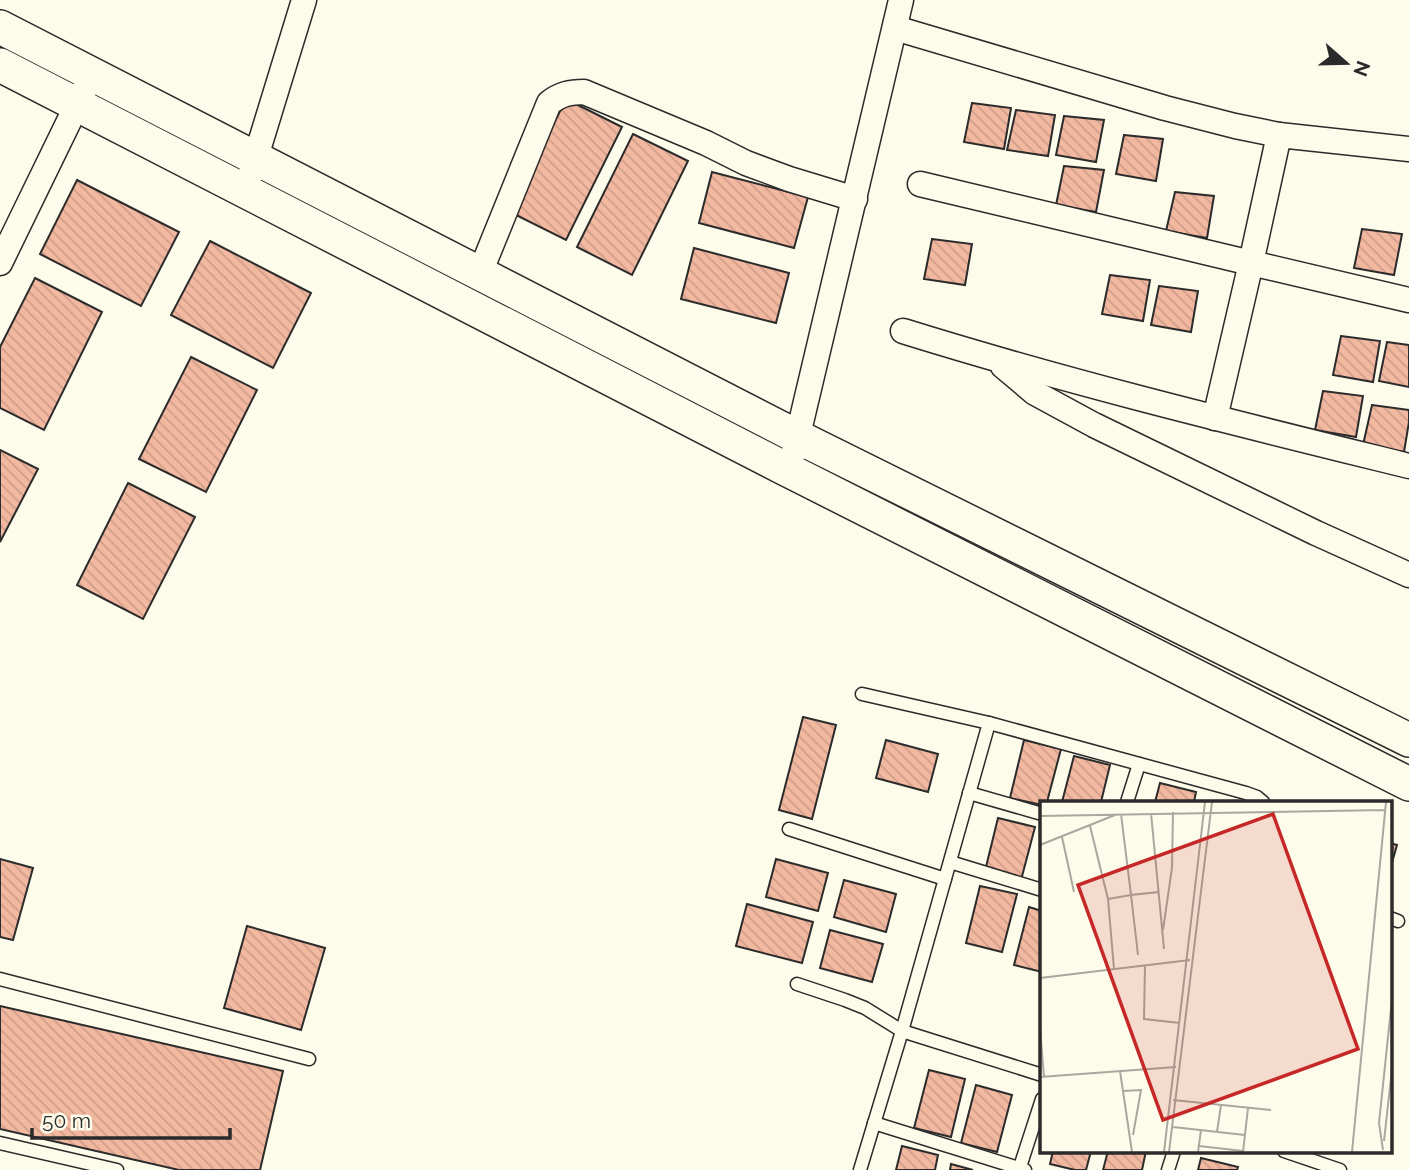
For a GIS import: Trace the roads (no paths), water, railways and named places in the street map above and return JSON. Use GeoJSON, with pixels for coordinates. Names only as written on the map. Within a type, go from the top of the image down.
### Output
{"type":"FeatureCollection","features":[{"type":"Feature","properties":{"kind":"street"},"geometry":{"type":"LineString","coordinates":[[245,191],[304,0]]}},
{"type":"Feature","properties":{"kind":"street"},"geometry":{"type":"LineString","coordinates":[[788,469],[798,437],[901,0]]}},
{"type":"Feature","properties":{"kind":"street"},"geometry":{"type":"LineString","coordinates":[[0,27],[798,437],[1409,740]]}},
{"type":"Feature","properties":{"kind":"street"},"geometry":{"type":"LineString","coordinates":[[895,28],[1235,127],[1279,135],[1409,149]]}},
{"type":"Feature","properties":{"kind":"street"},"geometry":{"type":"LineString","coordinates":[[0,65],[1409,784]]}},
{"type":"Feature","properties":{"kind":"street"},"geometry":{"type":"LineString","coordinates":[[0,263],[92,74]]}},
{"type":"Feature","properties":{"kind":"street"},"geometry":{"type":"LineString","coordinates":[[480,273],[550,103],[558,96],[572,92],[584,92],[757,167],[855,199]]}},
{"type":"Feature","properties":{"kind":"street"},"geometry":{"type":"LineString","coordinates":[[1215,418],[1279,135]]}},
{"type":"Feature","properties":{"kind":"street"},"geometry":{"type":"LineString","coordinates":[[920,184],[1409,300]]}},
{"type":"Feature","properties":{"kind":"street"},"geometry":{"type":"LineString","coordinates":[[903,331],[995,360],[1409,466]]}},
{"type":"Feature","properties":{"kind":"street"},"geometry":{"type":"LineString","coordinates":[[995,360],[1035,393],[1094,425],[1409,575]]}},
{"type":"Feature","properties":{"kind":"lane"},"geometry":{"type":"LineString","coordinates":[[862,694],[989,723],[1246,793],[1261,801]]}},
{"type":"Feature","properties":{"kind":"lane"},"geometry":{"type":"LineString","coordinates":[[860,1170],[989,723]]}},
{"type":"Feature","properties":{"kind":"lane"},"geometry":{"type":"LineString","coordinates":[[1128,801],[1139,764]]}},
{"type":"Feature","properties":{"kind":"lane"},"geometry":{"type":"LineString","coordinates":[[969,793],[1040,814]]}},
{"type":"Feature","properties":{"kind":"lane"},"geometry":{"type":"LineString","coordinates":[[789,829],[945,879]]}},
{"type":"Feature","properties":{"kind":"lane"},"geometry":{"type":"LineString","coordinates":[[950,862],[1040,890]]}},
{"type":"Feature","properties":{"kind":"lane"},"geometry":{"type":"LineString","coordinates":[[0,979],[309,1059]]}},
{"type":"Feature","properties":{"kind":"lane"},"geometry":{"type":"LineString","coordinates":[[797,984],[865,1008],[902,1031],[1040,1075]]}},
{"type":"Feature","properties":{"kind":"lane"},"geometry":{"type":"LineString","coordinates":[[874,1123],[1021,1170],[1040,1103]]}},
{"type":"Feature","properties":{"kind":"lane"},"geometry":{"type":"LineString","coordinates":[[0,1143],[117,1170]]}},
{"type":"Feature","properties":{"kind":"lane"},"geometry":{"type":"LineString","coordinates":[[1168,1170],[1174,1152]]}},
{"type":"Feature","properties":{"kind":"lane"},"geometry":{"type":"LineString","coordinates":[[1288,1152],[1340,1170]]}}]}
